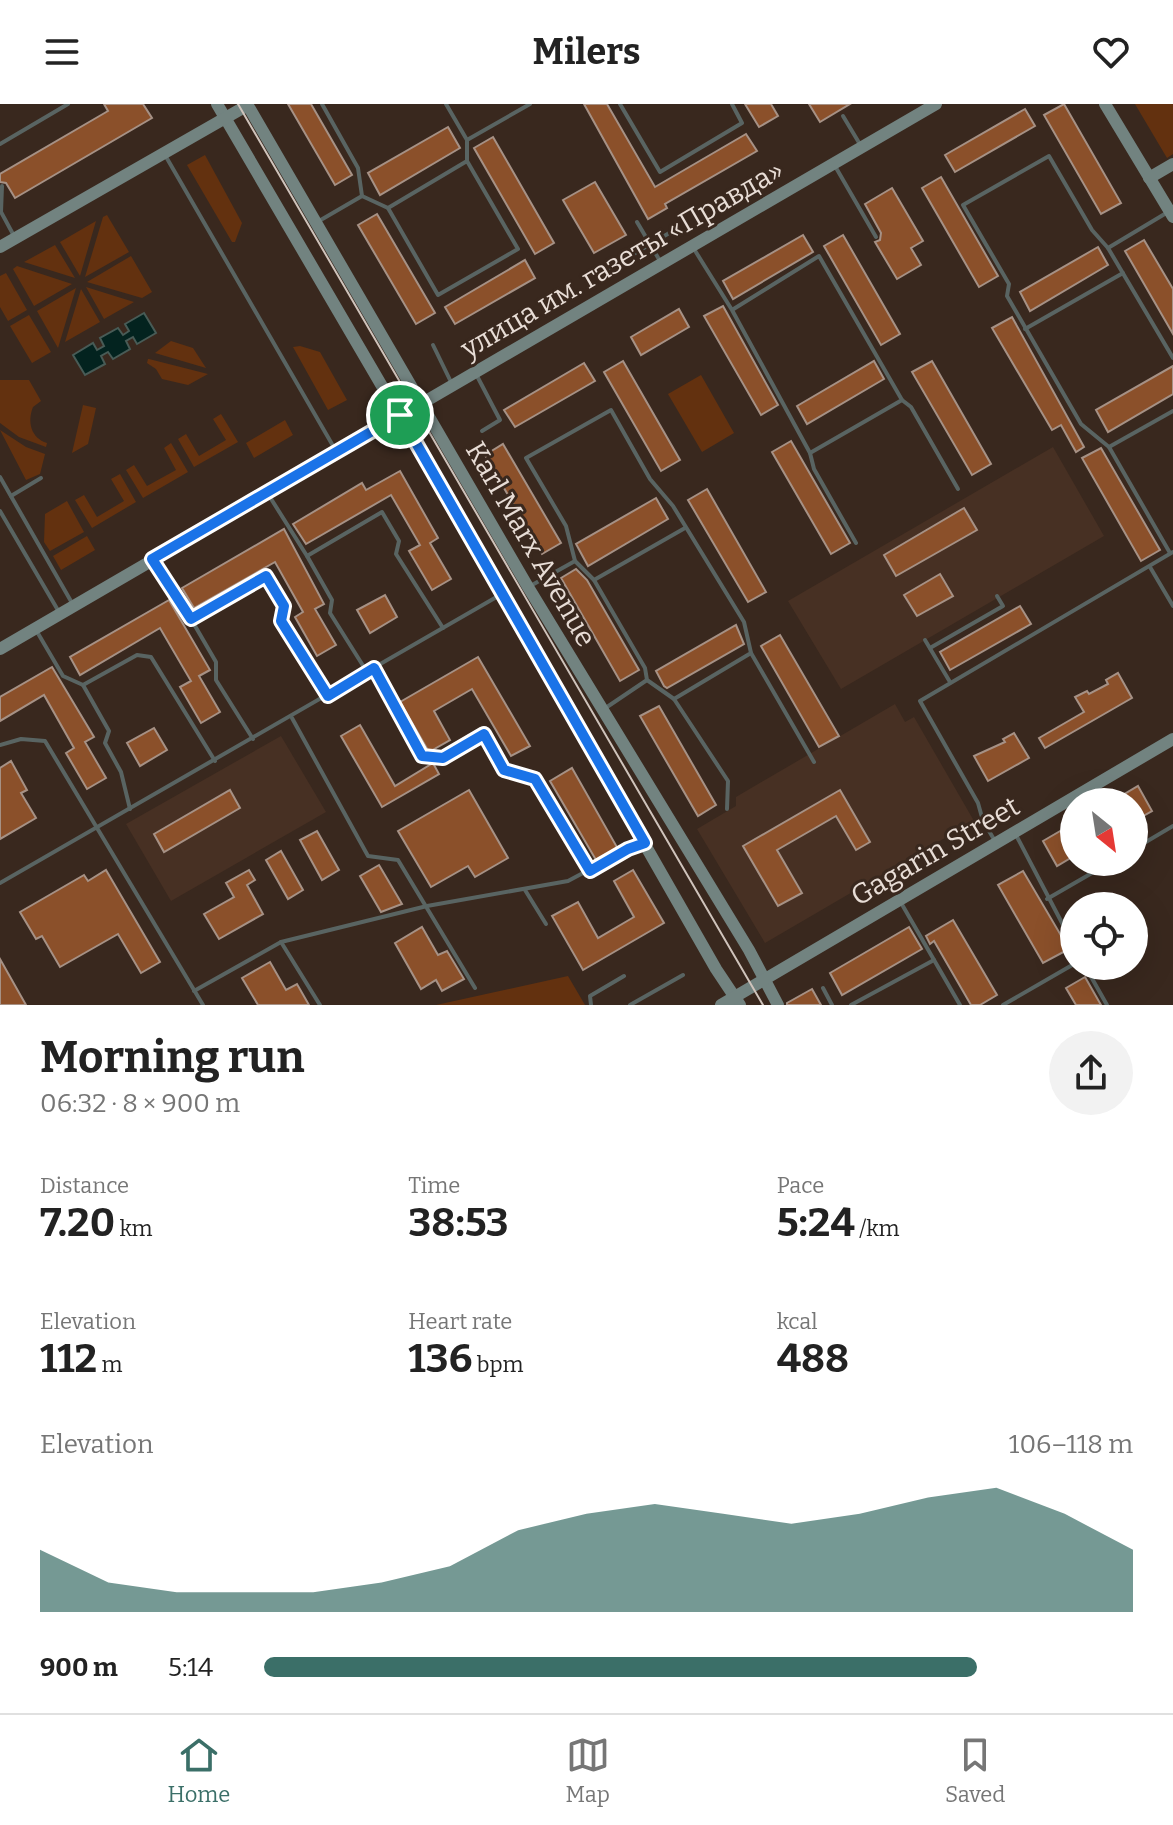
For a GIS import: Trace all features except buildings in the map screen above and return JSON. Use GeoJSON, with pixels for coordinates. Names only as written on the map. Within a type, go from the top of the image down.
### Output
{"type":"FeatureCollection","features":[{"type":"Feature","properties":{"kind":"main road","name":"Karl Marx Avenue"},"geometry":{"type":"LineString","coordinates":[[217,104],[737,1001]]}},
{"type":"Feature","properties":{"kind":"main road","name":"улица им. газеты «Правда»"},"geometry":{"type":"LineString","coordinates":[[0,649],[936,104]]}},
{"type":"Feature","properties":{"kind":"main road"},"geometry":{"type":"LineString","coordinates":[[1105,104],[1171,214]]}},
{"type":"Feature","properties":{"kind":"main road","name":"Karl Marx Avenue"},"geometry":{"type":"LineString","coordinates":[[248,105],[528,587],[778,1005]]}},
{"type":"Feature","properties":{"kind":"main road"},"geometry":{"type":"LineString","coordinates":[[0,247],[248,105]]}},
{"type":"Feature","properties":{"kind":"main road"},"geometry":{"type":"LineString","coordinates":[[1149,178],[1173,164]]}},
{"type":"Feature","properties":{"kind":"main road","name":"Gagarin Street"},"geometry":{"type":"LineString","coordinates":[[721,1005],[737,1001],[764,979],[1173,739]]}},
{"type":"Feature","properties":{"kind":"lane"},"geometry":{"type":"LineString","coordinates":[[0,144],[68,104]]}},
{"type":"Feature","properties":{"kind":"lane"},"geometry":{"type":"LineString","coordinates":[[322,104],[358,168],[362,196]]}},
{"type":"Feature","properties":{"kind":"lane"},"geometry":{"type":"LineString","coordinates":[[362,196],[388,208],[438,295],[518,249],[467,161],[467,140],[446,104]]}},
{"type":"Feature","properties":{"kind":"lane"},"geometry":{"type":"LineString","coordinates":[[467,140],[530,104]]}},
{"type":"Feature","properties":{"kind":"lane"},"geometry":{"type":"LineString","coordinates":[[620,104],[660,172],[742,123],[732,104]]}},
{"type":"Feature","properties":{"kind":"lane"},"geometry":{"type":"LineString","coordinates":[[843,116],[862,148]]}},
{"type":"Feature","properties":{"kind":"lane"},"geometry":{"type":"LineString","coordinates":[[164,153],[336,451]]}},
{"type":"Feature","properties":{"kind":"lane"},"geometry":{"type":"LineString","coordinates":[[996,843],[983,821],[978,803],[920,701],[1172,552],[1109,447],[1081,424],[1007,296],[1009,284],[963,205],[1049,156],[1173,358]]}},
{"type":"Feature","properties":{"kind":"lane"},"geometry":{"type":"LineString","coordinates":[[388,208],[467,161]]}},
{"type":"Feature","properties":{"kind":"lane"},"geometry":{"type":"LineString","coordinates":[[835,165],[876,237]]}},
{"type":"Feature","properties":{"kind":"lane"},"geometry":{"type":"LineString","coordinates":[[2,186],[0,212],[16,238]]}},
{"type":"Feature","properties":{"kind":"lane"},"geometry":{"type":"LineString","coordinates":[[316,222],[362,196]]}},
{"type":"Feature","properties":{"kind":"lane"},"geometry":{"type":"LineString","coordinates":[[1108,248],[1171,214]]}},
{"type":"Feature","properties":{"kind":"lane"},"geometry":{"type":"LineString","coordinates":[[637,222],[661,264]]}},
{"type":"Feature","properties":{"kind":"lane"},"geometry":{"type":"LineString","coordinates":[[603,272],[671,232]]}},
{"type":"Feature","properties":{"kind":"lane"},"geometry":{"type":"LineString","coordinates":[[692,247],[732,310],[856,543]]}},
{"type":"Feature","properties":{"kind":"lane"},"geometry":{"type":"LineString","coordinates":[[732,310],[819,256],[902,400],[911,407],[958,489]]}},
{"type":"Feature","properties":{"kind":"lane"},"geometry":{"type":"LineString","coordinates":[[1025,329],[1123,273]]}},
{"type":"Feature","properties":{"kind":"lane"},"geometry":{"type":"LineString","coordinates":[[433,345],[453,385]]}},
{"type":"Feature","properties":{"kind":"lane"},"geometry":{"type":"LineString","coordinates":[[475,371],[500,420],[482,431]]}},
{"type":"Feature","properties":{"kind":"lane"},"geometry":{"type":"LineString","coordinates":[[810,453],[902,400]]}},
{"type":"Feature","properties":{"kind":"lane"},"geometry":{"type":"LineString","coordinates":[[727,809],[728,781],[674,699],[647,680],[645,668],[594,580],[575,561],[566,526],[526,458],[611,410],[650,479],[673,506],[744,622],[751,653],[814,762]]}},
{"type":"Feature","properties":{"kind":"lane"},"geometry":{"type":"LineString","coordinates":[[1109,447],[1173,411]]}},
{"type":"Feature","properties":{"kind":"lane"},"geometry":{"type":"LineString","coordinates":[[0,477],[74,605]]}},
{"type":"Feature","properties":{"kind":"lane"},"geometry":{"type":"LineString","coordinates":[[11,496],[41,478]]}},
{"type":"Feature","properties":{"kind":"lane"},"geometry":{"type":"LineString","coordinates":[[266,492],[332,600],[330,613],[367,672]]}},
{"type":"Feature","properties":{"kind":"lane"},"geometry":{"type":"LineString","coordinates":[[0,511],[60,613]]}},
{"type":"Feature","properties":{"kind":"lane"},"geometry":{"type":"LineString","coordinates":[[307,556],[382,512],[399,541],[396,554],[443,628]]}},
{"type":"Feature","properties":{"kind":"lane"},"geometry":{"type":"LineString","coordinates":[[594,580],[686,528]]}},
{"type":"Feature","properties":{"kind":"lane"},"geometry":{"type":"LineString","coordinates":[[152,559],[216,662],[216,680],[253,739]]}},
{"type":"Feature","properties":{"kind":"lane"},"geometry":{"type":"LineString","coordinates":[[528,587],[575,561]]}},
{"type":"Feature","properties":{"kind":"lane"},"geometry":{"type":"LineString","coordinates":[[1150,566],[1173,606]]}},
{"type":"Feature","properties":{"kind":"lane"},"geometry":{"type":"LineString","coordinates":[[191,619],[266,576],[284,606],[281,621],[328,696]]}},
{"type":"Feature","properties":{"kind":"lane"},"geometry":{"type":"LineString","coordinates":[[0,883],[502,594]]}},
{"type":"Feature","properties":{"kind":"lane"},"geometry":{"type":"LineString","coordinates":[[930,648],[1003,606],[997,596]]}},
{"type":"Feature","properties":{"kind":"lane"},"geometry":{"type":"LineString","coordinates":[[34,628],[63,676],[83,685],[109,731],[105,743],[121,772],[130,809]]}},
{"type":"Feature","properties":{"kind":"lane"},"geometry":{"type":"LineString","coordinates":[[925,640],[950,682]]}},
{"type":"Feature","properties":{"kind":"lane"},"geometry":{"type":"LineString","coordinates":[[674,699],[751,653]]}},
{"type":"Feature","properties":{"kind":"lane"},"geometry":{"type":"LineString","coordinates":[[83,685],[137,655],[151,657],[215,761]]}},
{"type":"Feature","properties":{"kind":"lane"},"geometry":{"type":"LineString","coordinates":[[374,668],[422,756],[443,758],[484,734],[504,770],[535,779],[590,871]]}},
{"type":"Feature","properties":{"kind":"lane"},"geometry":{"type":"LineString","coordinates":[[602,711],[647,680]]}},
{"type":"Feature","properties":{"kind":"lane"},"geometry":{"type":"LineString","coordinates":[[291,717],[368,856],[398,860],[475,988]]}},
{"type":"Feature","properties":{"kind":"lane"},"geometry":{"type":"LineString","coordinates":[[0,745],[21,739],[45,741],[203,1005]]}},
{"type":"Feature","properties":{"kind":"lane"},"geometry":{"type":"LineString","coordinates":[[1148,841],[1173,826]]}},
{"type":"Feature","properties":{"kind":"lane"},"geometry":{"type":"LineString","coordinates":[[1014,833],[1060,922]]}},
{"type":"Feature","properties":{"kind":"lane"},"geometry":{"type":"LineString","coordinates":[[194,991],[281,942],[427,906],[568,881],[645,843]]}},
{"type":"Feature","properties":{"kind":"lane"},"geometry":{"type":"LineString","coordinates":[[1047,899],[1087,876]]}},
{"type":"Feature","properties":{"kind":"lane"},"geometry":{"type":"LineString","coordinates":[[525,890],[546,924]]}},
{"type":"Feature","properties":{"kind":"lane"},"geometry":{"type":"LineString","coordinates":[[899,899],[960,1005]]}},
{"type":"Feature","properties":{"kind":"lane"},"geometry":{"type":"LineString","coordinates":[[281,942],[320,1005]]}},
{"type":"Feature","properties":{"kind":"lane"},"geometry":{"type":"LineString","coordinates":[[851,1005],[934,960]]}},
{"type":"Feature","properties":{"kind":"lane"},"geometry":{"type":"LineString","coordinates":[[1003,1005],[1060,972]]}},
{"type":"Feature","properties":{"kind":"lane"},"geometry":{"type":"LineString","coordinates":[[630,1005],[683,975]]}},
{"type":"Feature","properties":{"kind":"lane"},"geometry":{"type":"LineString","coordinates":[[591,1005],[590,996],[624,976]]}},
{"type":"Feature","properties":{"kind":"lane"},"geometry":{"type":"LineString","coordinates":[[1093,980],[1107,1005]]}},
{"type":"Feature","properties":{"kind":"lane"},"geometry":{"type":"LineString","coordinates":[[823,988],[832,1005]]}},
{"type":"Feature","properties":{"kind":"shaded area"},"geometry":{"type":"Polygon","coordinates":[[[1135,104],[1173,104],[1173,154],[1167,158],[1135,104]]]}},
{"type":"Feature","properties":{"kind":"shaded area"},"geometry":{"type":"Polygon","coordinates":[[[205,155],[242,223],[235,242],[232,242],[187,165],[205,155]]]}},
{"type":"Feature","properties":{"kind":"shaded area"},"geometry":{"type":"Polygon","coordinates":[[[107,215],[129,252],[85,277],[103,217],[107,215]]]}},
{"type":"Feature","properties":{"kind":"shaded area"},"geometry":{"type":"Polygon","coordinates":[[[96,221],[80,276],[60,242],[96,221]]]}},
{"type":"Feature","properties":{"kind":"shaded area"},"geometry":{"type":"Polygon","coordinates":[[[55,245],[75,278],[24,262],[55,245]]]}},
{"type":"Feature","properties":{"kind":"shaded area"},"geometry":{"type":"Polygon","coordinates":[[[131,256],[152,292],[142,298],[87,282],[131,256]]]}},
{"type":"Feature","properties":{"kind":"shaded area"},"geometry":{"type":"Polygon","coordinates":[[[17,266],[72,284],[34,306],[13,269],[17,266]]]}},
{"type":"Feature","properties":{"kind":"shaded area"},"geometry":{"type":"Polygon","coordinates":[[[6,273],[27,310],[8,321],[0,307],[0,276],[6,273]]]}},
{"type":"Feature","properties":{"kind":"shaded area"},"geometry":{"type":"Polygon","coordinates":[[[86,287],[134,302],[104,319],[86,287]]]}},
{"type":"Feature","properties":{"kind":"shaded area"},"geometry":{"type":"Polygon","coordinates":[[[76,288],[58,348],[37,311],[76,288]]]}},
{"type":"Feature","properties":{"kind":"shaded area"},"geometry":{"type":"Polygon","coordinates":[[[81,289],[100,322],[65,342],[81,289]]]}},
{"type":"Feature","properties":{"kind":"shaded area"},"geometry":{"type":"Polygon","coordinates":[[[29,315],[51,352],[32,363],[10,326],[29,315]]]}},
{"type":"Feature","properties":{"kind":"shaded area"},"geometry":{"type":"Polygon","coordinates":[[[171,341],[193,348],[206,368],[155,353],[171,341]]]}},
{"type":"Feature","properties":{"kind":"shaded area"},"geometry":{"type":"Polygon","coordinates":[[[293,347],[320,352],[347,400],[328,410],[293,347]]]}},
{"type":"Feature","properties":{"kind":"shaded area"},"geometry":{"type":"Polygon","coordinates":[[[148,359],[208,374],[188,385],[162,379],[156,369],[147,363],[148,359]]]}},
{"type":"Feature","properties":{"kind":"shaded area"},"geometry":{"type":"Polygon","coordinates":[[[701,375],[734,433],[702,452],[668,394],[701,375]]]}},
{"type":"Feature","properties":{"kind":"shaded area"},"geometry":{"type":"Polygon","coordinates":[[[0,380],[29,380],[41,401],[33,407],[30,418],[32,429],[37,437],[47,443],[46,447],[19,437],[0,423],[0,380]]]}},
{"type":"Feature","properties":{"kind":"shaded area"},"geometry":{"type":"Polygon","coordinates":[[[83,405],[96,408],[88,444],[72,453],[83,405]]]}},
{"type":"Feature","properties":{"kind":"shaded area"},"geometry":{"type":"Polygon","coordinates":[[[221,414],[238,442],[194,467],[178,439],[186,434],[199,456],[226,440],[213,419],[221,414]]]}},
{"type":"Feature","properties":{"kind":"shaded area"},"geometry":{"type":"Polygon","coordinates":[[[285,420],[293,435],[254,458],[246,443],[285,420]]]}},
{"type":"Feature","properties":{"kind":"shaded area"},"geometry":{"type":"Polygon","coordinates":[[[0,430],[26,447],[45,454],[40,474],[26,480],[0,430]]]}},
{"type":"Feature","properties":{"kind":"shaded area"},"geometry":{"type":"Polygon","coordinates":[[[171,443],[188,472],[143,498],[126,470],[134,465],[147,486],[176,470],[164,448],[171,443]]]}},
{"type":"Feature","properties":{"kind":"shaded area"},"geometry":{"type":"Polygon","coordinates":[[[1053,447],[1104,536],[841,689],[788,601],[1053,447]]]}},
{"type":"Feature","properties":{"kind":"shaded area"},"geometry":{"type":"Polygon","coordinates":[[[120,474],[136,502],[92,528],[75,500],[84,495],[97,517],[124,501],[111,479],[120,474]]]}},
{"type":"Feature","properties":{"kind":"shaded area"},"geometry":{"type":"Polygon","coordinates":[[[67,501],[84,532],[50,551],[44,542],[45,514],[67,501]]]}},
{"type":"Feature","properties":{"kind":"shaded area"},"geometry":{"type":"Polygon","coordinates":[[[87,536],[95,550],[61,570],[53,556],[87,536]]]}},
{"type":"Feature","properties":{"kind":"shaded area"},"geometry":{"type":"Polygon","coordinates":[[[895,704],[905,722],[914,717],[974,821],[765,943],[697,829],[736,806],[736,797],[895,704]]]}},
{"type":"Feature","properties":{"kind":"shaded area"},"geometry":{"type":"Polygon","coordinates":[[[281,736],[326,812],[171,901],[126,824],[281,736]]]}},
{"type":"Feature","properties":{"kind":"shaded area"},"geometry":{"type":"Polygon","coordinates":[[[568,976],[585,1005],[436,1005],[568,976]]]}},
{"type":"Feature","properties":{"kind":"water"},"geometry":{"type":"Polygon","coordinates":[[[144,313],[156,333],[137,344],[133,337],[126,341],[130,349],[113,359],[108,352],[101,356],[105,364],[85,375],[73,355],[93,343],[97,350],[104,346],[100,338],[118,328],[123,335],[129,331],[125,324],[144,313]]]}},
{"type":"Feature","properties":{"kind":"tram line"},"geometry":{"type":"LineString","coordinates":[[238,104],[763,1005]]}},
{"type":"Feature","properties":{"kind":"route"},"geometry":{"type":"LineString","coordinates":[[400,415],[645,843],[590,871],[535,779],[504,770],[484,734],[443,758],[422,756],[374,668],[328,696],[281,621],[284,606],[266,576],[191,619],[152,559],[400,415]]}}]}
